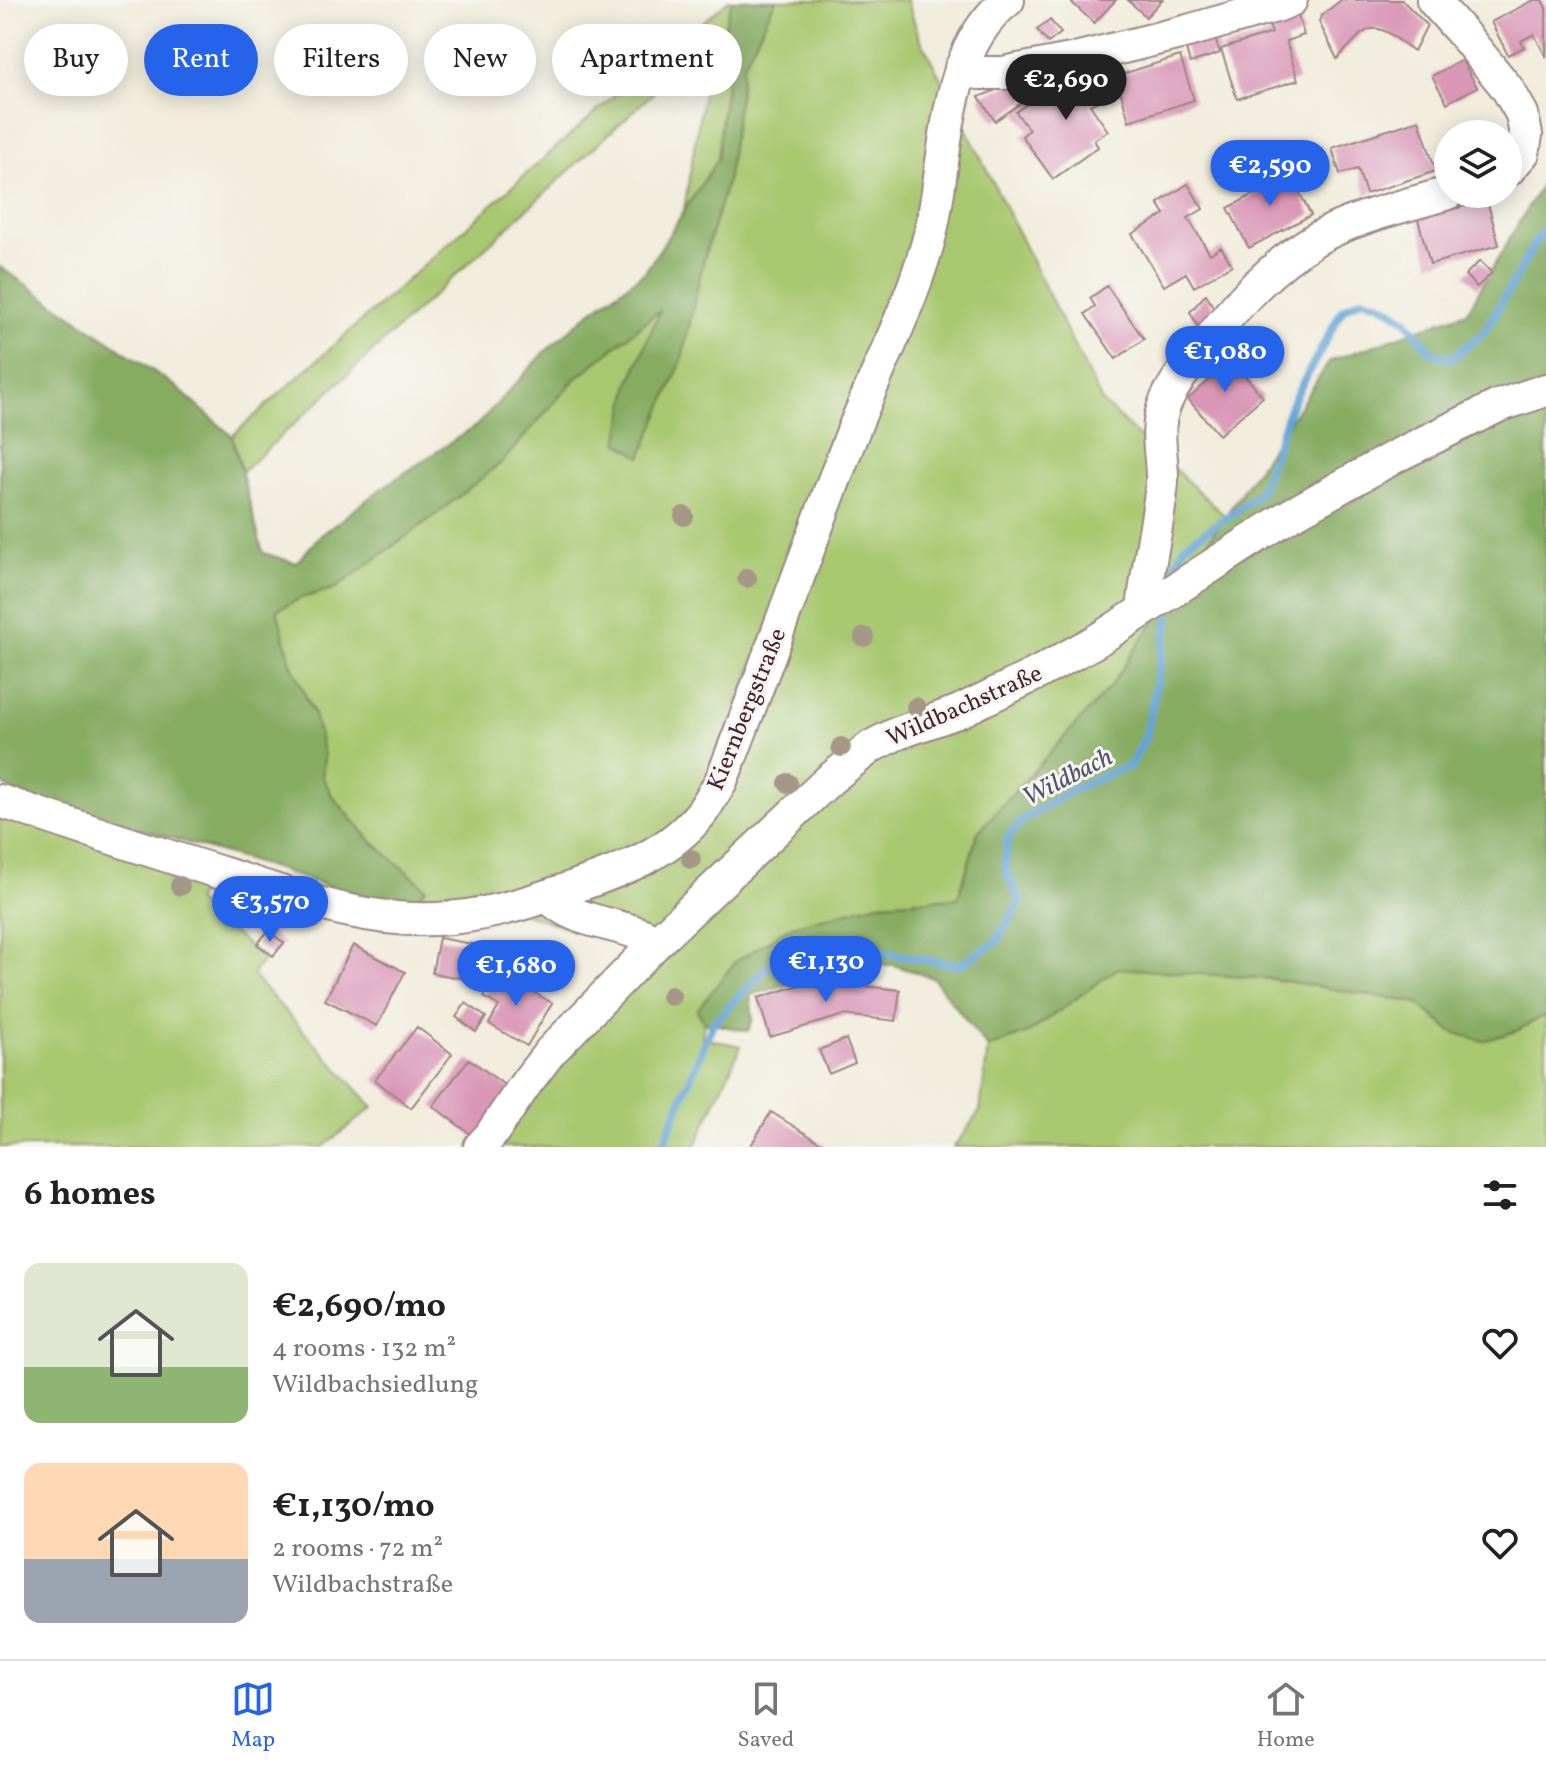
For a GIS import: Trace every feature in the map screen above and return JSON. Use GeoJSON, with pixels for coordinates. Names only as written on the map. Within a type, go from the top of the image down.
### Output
{"type":"FeatureCollection","features":[{"type":"Feature","properties":{"kind":"street","name":"Kiernbergstraße"},"geometry":{"type":"LineString","coordinates":[[0,801],[277,891],[366,913],[403,918],[449,919],[548,896],[619,871],[655,853],[681,834],[703,811],[721,781],[855,428],[915,281],[930,231],[951,106],[961,68],[976,37],[1008,0]]}},
{"type":"Feature","properties":{"kind":"street"},"geometry":{"type":"LineString","coordinates":[[961,68],[979,73],[1003,73],[1071,60],[1188,31],[1291,0]]}},
{"type":"Feature","properties":{"kind":"street"},"geometry":{"type":"LineString","coordinates":[[1433,0],[1507,88],[1522,114],[1526,135],[1522,154]]}},
{"type":"Feature","properties":{"kind":"street"},"geometry":{"type":"LineString","coordinates":[[1143,610],[1162,479],[1160,419],[1166,401],[1189,366],[1232,310],[1282,262],[1317,238],[1352,223],[1434,197]]}},
{"type":"Feature","properties":{"kind":"street","name":"Wildbachstraße"},"geometry":{"type":"LineString","coordinates":[[480,1147],[550,1052],[657,942],[829,780],[872,746],[898,733],[960,711],[1038,673],[1096,641],[1287,517],[1396,456],[1498,406],[1546,390]]}},
{"type":"Feature","properties":{"kind":"street"},"geometry":{"type":"LineString","coordinates":[[548,896],[567,912],[633,930],[657,942]]}},
{"type":"Feature","properties":{"kind":"green space"},"geometry":{"type":"Polygon","coordinates":[[[729,0],[732,0],[725,24],[700,24],[729,0]]]}},
{"type":"Feature","properties":{"kind":"green space"},"geometry":{"type":"Polygon","coordinates":[[[732,0],[776,0],[742,73],[742,24],[725,24],[732,0]]]}},
{"type":"Feature","properties":{"kind":"green space"},"geometry":{"type":"Polygon","coordinates":[[[776,0],[907,0],[919,36],[946,89],[919,224],[896,295],[703,793],[664,837],[509,894],[452,903],[415,902],[426,888],[370,840],[332,796],[322,776],[324,756],[314,714],[291,663],[277,610],[301,598],[336,588],[502,462],[574,380],[662,308],[630,382],[681,363],[703,262],[728,177],[739,96],[742,96],[743,66],[776,0]]]}},
{"type":"Feature","properties":{"kind":"green space"},"geometry":{"type":"Polygon","coordinates":[[[614,96],[650,96],[242,472],[232,436],[614,96]]]}},
{"type":"Feature","properties":{"kind":"green space"},"geometry":{"type":"Polygon","coordinates":[[[703,96],[724,96],[717,161],[684,210],[703,96]]]}},
{"type":"Feature","properties":{"kind":"green space"},"geometry":{"type":"Polygon","coordinates":[[[724,96],[739,96],[728,177],[703,262],[681,363],[641,457],[618,442],[630,382],[660,310],[574,380],[502,462],[442,510],[336,588],[301,598],[277,610],[291,663],[314,714],[324,756],[322,776],[332,796],[370,840],[426,888],[415,902],[377,899],[332,888],[103,818],[57,808],[11,790],[0,782],[0,267],[175,386],[232,436],[263,553],[296,563],[319,537],[382,488],[477,425],[546,351],[588,314],[645,272],[717,160],[724,96]]]}},
{"type":"Feature","properties":{"kind":"green space"},"geometry":{"type":"Polygon","coordinates":[[[961,118],[1102,402],[1225,516],[1110,687],[978,832],[958,898],[878,903],[697,1010],[704,1022],[702,1038],[741,1046],[695,1147],[491,1147],[547,1069],[656,955],[525,914],[693,832],[961,118]]]}},
{"type":"Feature","properties":{"kind":"green space"},"geometry":{"type":"Polygon","coordinates":[[[1546,176],[1546,1015],[1516,1031],[1484,1041],[1452,1032],[1418,1003],[1273,979],[1118,968],[1030,1032],[988,1048],[933,978],[894,965],[857,965],[750,995],[753,1019],[748,1031],[704,1022],[697,1010],[735,962],[792,926],[878,903],[958,898],[978,832],[1110,687],[1330,361],[1467,312],[1546,176]]]}},
{"type":"Feature","properties":{"kind":"green space"},"geometry":{"type":"Polygon","coordinates":[[[0,813],[209,881],[195,901],[264,959],[252,975],[373,1107],[323,1147],[0,1147],[0,813]]]}},
{"type":"Feature","properties":{"kind":"green space"},"geometry":{"type":"Polygon","coordinates":[[[1118,968],[1273,979],[1418,1003],[1452,1032],[1516,1031],[1546,1015],[1546,1147],[954,1147],[980,1111],[988,1048],[1030,1032],[1118,968]]]}},
{"type":"Feature","properties":{"kind":"building"},"geometry":{"type":"Polygon","coordinates":[[[1069,0],[1116,0],[1094,23],[1069,0]]]}},
{"type":"Feature","properties":{"kind":"building"},"geometry":{"type":"Polygon","coordinates":[[[1128,0],[1162,0],[1146,17],[1128,0]]]}},
{"type":"Feature","properties":{"kind":"building"},"geometry":{"type":"Polygon","coordinates":[[[1341,0],[1402,0],[1427,25],[1414,51],[1387,32],[1370,29],[1337,59],[1319,22],[1321,16],[1341,0]]]}},
{"type":"Feature","properties":{"kind":"building"},"geometry":{"type":"Polygon","coordinates":[[[1534,0],[1542,0],[1546,8],[1546,57],[1534,34],[1521,41],[1524,47],[1508,55],[1491,22],[1534,0]]]}},
{"type":"Feature","properties":{"kind":"building"},"geometry":{"type":"Polygon","coordinates":[[[1297,13],[1304,35],[1286,41],[1298,80],[1237,99],[1221,49],[1272,33],[1268,23],[1297,13]]]}},
{"type":"Feature","properties":{"kind":"building"},"geometry":{"type":"Polygon","coordinates":[[[1050,20],[1061,33],[1048,43],[1037,30],[1050,20]]]}},
{"type":"Feature","properties":{"kind":"building"},"geometry":{"type":"Polygon","coordinates":[[[1213,33],[1220,53],[1190,63],[1184,43],[1213,33]]]}},
{"type":"Feature","properties":{"kind":"building"},"geometry":{"type":"Polygon","coordinates":[[[1180,56],[1194,100],[1129,121],[1116,76],[1180,56]]]}},
{"type":"Feature","properties":{"kind":"building"},"geometry":{"type":"Polygon","coordinates":[[[1462,60],[1477,87],[1447,103],[1432,76],[1462,60]]]}},
{"type":"Feature","properties":{"kind":"building"},"geometry":{"type":"Polygon","coordinates":[[[1101,68],[1114,93],[1090,105],[1108,131],[1094,140],[1098,147],[1053,179],[1022,136],[1029,130],[1016,112],[1053,85],[1057,90],[1101,68]]]}},
{"type":"Feature","properties":{"kind":"building"},"geometry":{"type":"Polygon","coordinates":[[[1015,82],[1027,99],[995,121],[979,97],[1015,82]]]}},
{"type":"Feature","properties":{"kind":"building"},"geometry":{"type":"Polygon","coordinates":[[[1419,120],[1434,172],[1366,194],[1358,169],[1340,174],[1332,148],[1419,120]]]}},
{"type":"Feature","properties":{"kind":"building"},"geometry":{"type":"Polygon","coordinates":[[[1285,164],[1311,215],[1249,248],[1228,208],[1268,187],[1263,176],[1285,164]]]}},
{"type":"Feature","properties":{"kind":"building"},"geometry":{"type":"Polygon","coordinates":[[[1188,184],[1203,209],[1188,218],[1210,254],[1221,247],[1232,265],[1194,287],[1186,273],[1164,286],[1132,234],[1165,214],[1158,203],[1188,184]]]}},
{"type":"Feature","properties":{"kind":"building"},"geometry":{"type":"Polygon","coordinates":[[[1458,208],[1489,208],[1499,245],[1430,264],[1418,219],[1458,208]]]}},
{"type":"Feature","properties":{"kind":"building"},"geometry":{"type":"Polygon","coordinates":[[[1480,261],[1492,273],[1477,287],[1465,275],[1480,261]]]}},
{"type":"Feature","properties":{"kind":"building"},"geometry":{"type":"Polygon","coordinates":[[[1107,286],[1144,339],[1116,359],[1085,314],[1095,306],[1090,298],[1107,286]]]}},
{"type":"Feature","properties":{"kind":"building"},"geometry":{"type":"Polygon","coordinates":[[[1206,294],[1217,314],[1201,332],[1190,312],[1206,294]]]}},
{"type":"Feature","properties":{"kind":"building"},"geometry":{"type":"Polygon","coordinates":[[[1228,347],[1238,359],[1234,363],[1263,397],[1219,435],[1188,399],[1217,373],[1209,363],[1228,347]]]}},
{"type":"Feature","properties":{"kind":"building"},"geometry":{"type":"Polygon","coordinates":[[[268,931],[284,943],[273,956],[257,944],[268,931]]]}},
{"type":"Feature","properties":{"kind":"building"},"geometry":{"type":"Polygon","coordinates":[[[439,938],[472,944],[466,979],[432,973],[439,938]]]}},
{"type":"Feature","properties":{"kind":"building"},"geometry":{"type":"Polygon","coordinates":[[[353,945],[405,972],[377,1026],[325,1000],[353,945]]]}},
{"type":"Feature","properties":{"kind":"building"},"geometry":{"type":"Polygon","coordinates":[[[498,971],[552,1003],[527,1046],[489,1024],[499,1006],[484,997],[498,971]]]}},
{"type":"Feature","properties":{"kind":"building"},"geometry":{"type":"Polygon","coordinates":[[[840,973],[844,984],[900,990],[896,1021],[844,1015],[770,1037],[758,998],[840,973]]]}},
{"type":"Feature","properties":{"kind":"building"},"geometry":{"type":"Polygon","coordinates":[[[466,1003],[486,1017],[476,1032],[456,1017],[466,1003]]]}},
{"type":"Feature","properties":{"kind":"building"},"geometry":{"type":"Polygon","coordinates":[[[417,1027],[452,1054],[411,1108],[375,1080],[417,1027]]]}},
{"type":"Feature","properties":{"kind":"building"},"geometry":{"type":"Polygon","coordinates":[[[846,1039],[855,1063],[829,1074],[819,1050],[846,1039]]]}},
{"type":"Feature","properties":{"kind":"building"},"geometry":{"type":"Polygon","coordinates":[[[469,1059],[514,1092],[478,1140],[433,1106],[469,1059]]]}},
{"type":"Feature","properties":{"kind":"building"},"geometry":{"type":"Polygon","coordinates":[[[771,1112],[827,1147],[750,1147],[771,1112]]]}},
{"type":"Feature","properties":{"kind":"waterway","name":"Wildbach"},"geometry":{"type":"LineString","coordinates":[[1170,580],[1185,545],[1260,492],[1291,405],[1342,310],[1362,299],[1381,304],[1405,319],[1431,352],[1450,359],[1484,333],[1546,225]]}},
{"type":"Feature","properties":{"kind":"waterway","name":"Wildbach"},"geometry":{"type":"LineString","coordinates":[[662,1147],[713,1023],[767,967],[882,953],[960,965],[996,942],[1020,902],[1005,868],[1007,839],[1023,820],[1076,788],[1131,765],[1146,736],[1169,618]]}}]}
